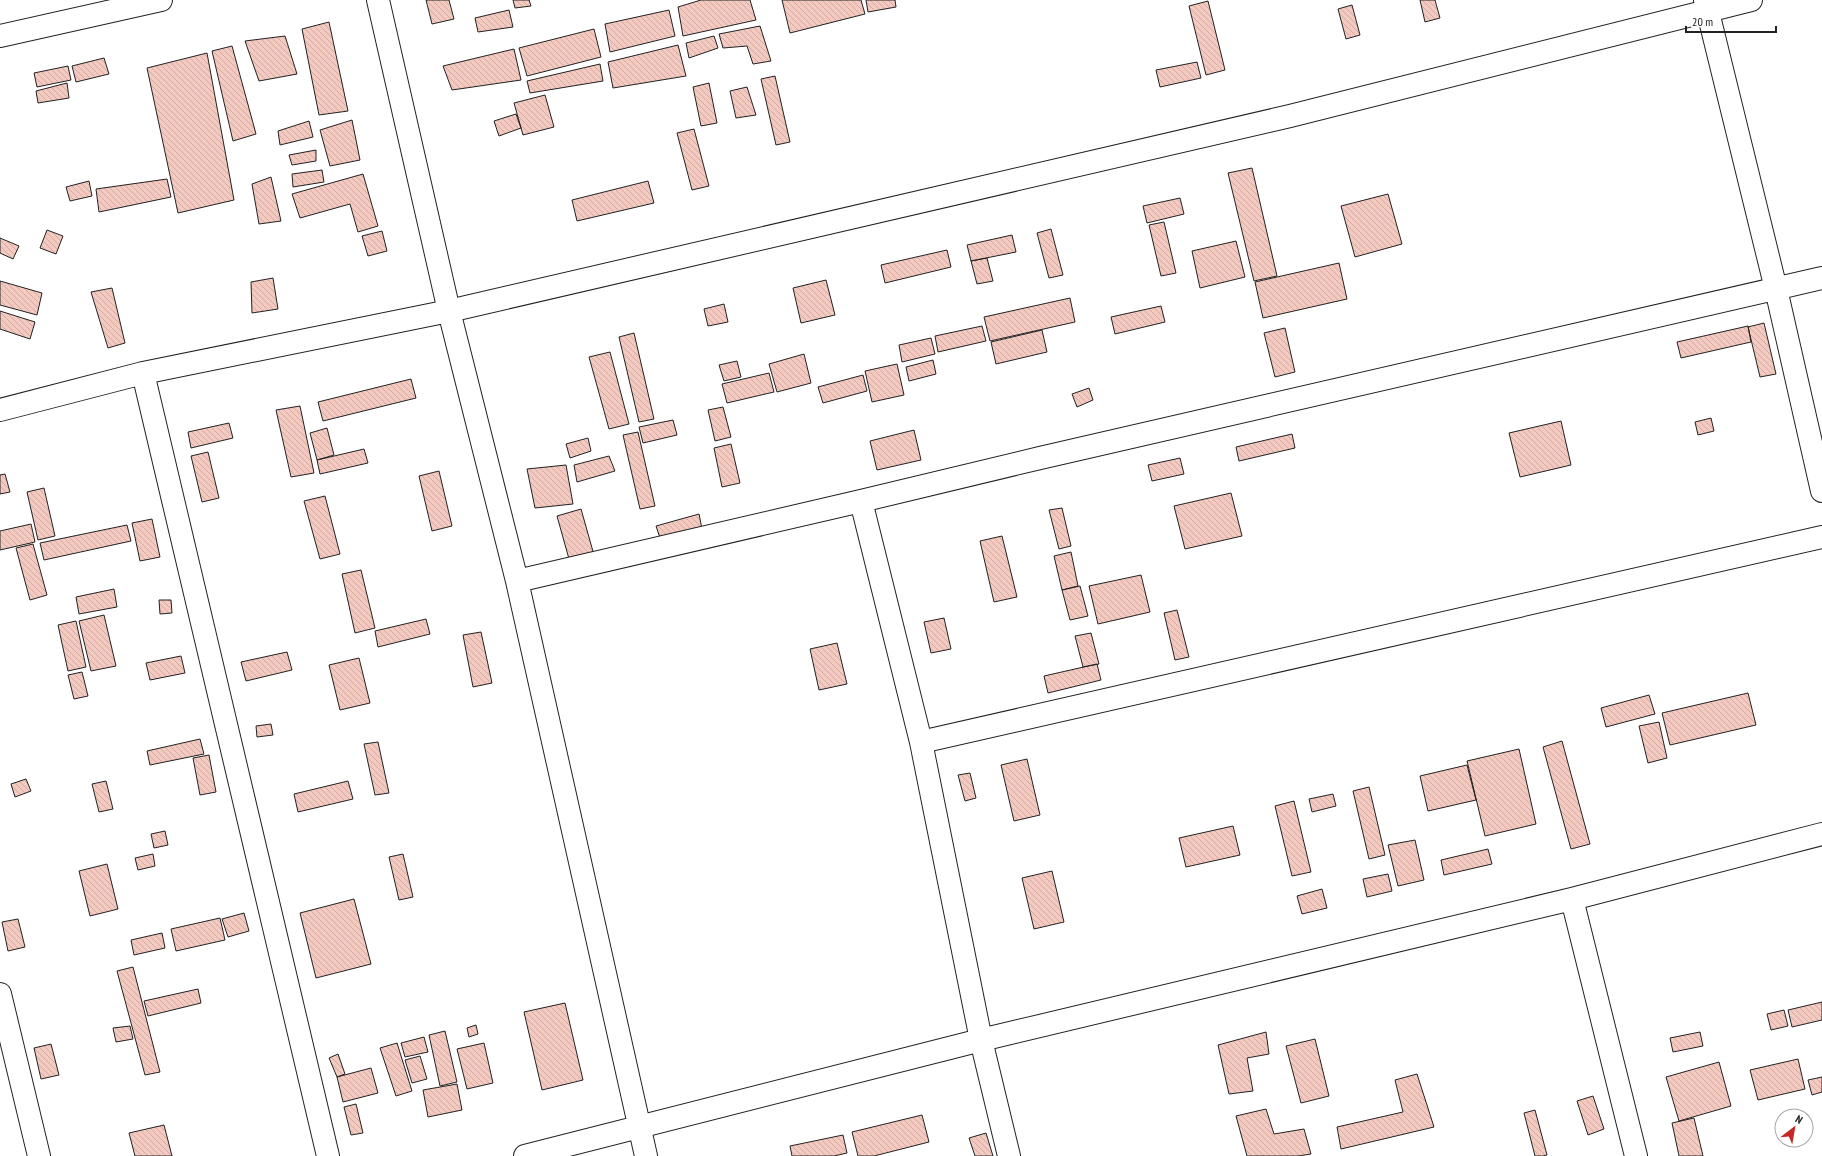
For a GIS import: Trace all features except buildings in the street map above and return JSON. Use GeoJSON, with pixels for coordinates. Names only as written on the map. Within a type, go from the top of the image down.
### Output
{"type":"FeatureCollection","features":[{"type":"Feature","properties":{"kind":"street"},"geometry":{"type":"LineString","coordinates":[[0,36],[161,0]]}},
{"type":"Feature","properties":{"kind":"street"},"geometry":{"type":"LineString","coordinates":[[378,0],[449,311],[517,581],[646,1156]]}},
{"type":"Feature","properties":{"kind":"street"},"geometry":{"type":"LineString","coordinates":[[0,410],[143,373],[449,311],[1290,116],[1706,5],[1751,0]]}},
{"type":"Feature","properties":{"kind":"street"},"geometry":{"type":"LineString","coordinates":[[1706,5],[1776,289],[1822,491]]}},
{"type":"Feature","properties":{"kind":"street"},"geometry":{"type":"LineString","coordinates":[[517,581],[861,502],[1047,456],[1822,278]]}},
{"type":"Feature","properties":{"kind":"street"},"geometry":{"type":"LineString","coordinates":[[143,373],[328,1156]]}},
{"type":"Feature","properties":{"kind":"street"},"geometry":{"type":"LineString","coordinates":[[861,502],[921,742],[981,1040],[1009,1156]]}},
{"type":"Feature","properties":{"kind":"street"},"geometry":{"type":"LineString","coordinates":[[921,742],[1822,537]]}},
{"type":"Feature","properties":{"kind":"street"},"geometry":{"type":"LineString","coordinates":[[525,1156],[981,1040],[1572,899],[1822,834]]}},
{"type":"Feature","properties":{"kind":"street"},"geometry":{"type":"LineString","coordinates":[[1572,899],[1636,1156]]}},
{"type":"Feature","properties":{"kind":"street"},"geometry":{"type":"LineString","coordinates":[[0,994],[39,1156]]}}]}
